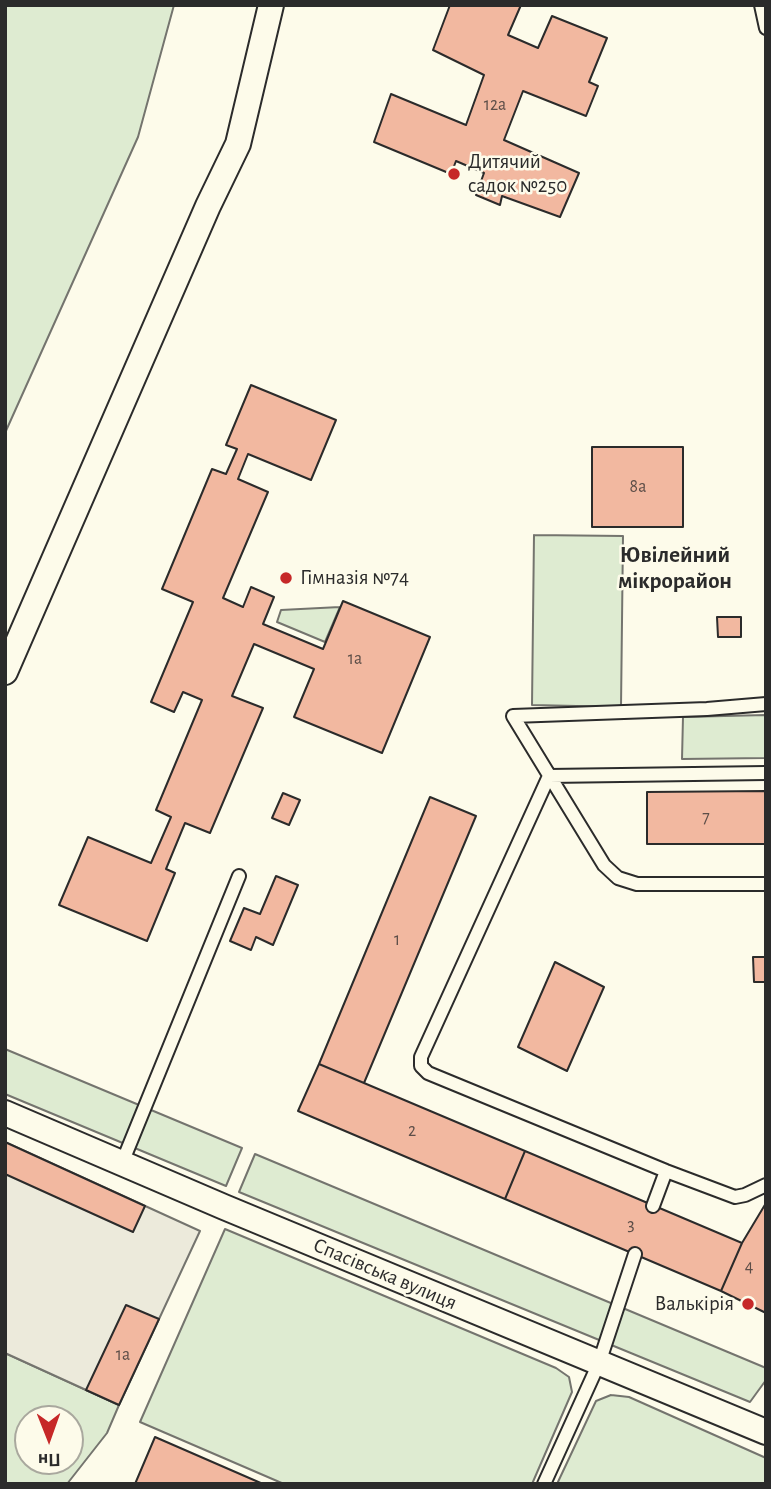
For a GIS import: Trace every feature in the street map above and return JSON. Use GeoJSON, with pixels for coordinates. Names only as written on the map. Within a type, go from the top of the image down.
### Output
{"type":"FeatureCollection","features":[{"type":"Feature","properties":{"kind":"street"},"geometry":{"type":"LineString","coordinates":[[5,672],[208,206],[238,144],[271,5]]}},
{"type":"Feature","properties":{"kind":"street","name":"Спасівська вулиця"},"geometry":{"type":"LineString","coordinates":[[5,1113],[766,1432]]}},
{"type":"Feature","properties":{"kind":"lane"},"geometry":{"type":"LineString","coordinates":[[761,5],[766,28]]}},
{"type":"Feature","properties":{"kind":"lane"},"geometry":{"type":"LineString","coordinates":[[766,704],[707,709],[513,716],[604,865],[618,878],[637,884],[766,884]]}},
{"type":"Feature","properties":{"kind":"lane"},"geometry":{"type":"LineString","coordinates":[[549,776],[766,773]]}},
{"type":"Feature","properties":{"kind":"lane"},"geometry":{"type":"LineString","coordinates":[[549,776],[421,1057],[421,1066],[428,1073],[735,1197],[766,1185]]}},
{"type":"Feature","properties":{"kind":"lane"},"geometry":{"type":"LineString","coordinates":[[122,1163],[239,876]]}},
{"type":"Feature","properties":{"kind":"lane"},"geometry":{"type":"LineString","coordinates":[[653,1206],[666,1171]]}},
{"type":"Feature","properties":{"kind":"lane"},"geometry":{"type":"LineString","coordinates":[[544,1484],[598,1363],[635,1254]]}},
{"type":"Feature","properties":{"kind":"green space"},"geometry":{"type":"Polygon","coordinates":[[[5,5],[174,5],[138,137],[5,433],[5,5]]]}},
{"type":"Feature","properties":{"kind":"green space"},"geometry":{"type":"Polygon","coordinates":[[[534,535],[623,536],[621,707],[532,705],[534,535]]]}},
{"type":"Feature","properties":{"kind":"green space"},"geometry":{"type":"Polygon","coordinates":[[[340,607],[325,642],[277,622],[281,610],[340,607]]]}},
{"type":"Feature","properties":{"kind":"green space"},"geometry":{"type":"Polygon","coordinates":[[[766,715],[766,758],[682,759],[683,717],[766,715]]]}},
{"type":"Feature","properties":{"kind":"green space"},"geometry":{"type":"Polygon","coordinates":[[[5,1049],[242,1148],[226,1186],[5,1094],[5,1049]]]}},
{"type":"Feature","properties":{"kind":"green space"},"geometry":{"type":"Polygon","coordinates":[[[255,1154],[766,1368],[766,1380],[750,1402],[239,1192],[255,1154]]]}},
{"type":"Feature","properties":{"kind":"green space"},"geometry":{"type":"Polygon","coordinates":[[[225,1229],[556,1368],[569,1377],[572,1392],[532,1484],[284,1484],[140,1422],[225,1229]]]}},
{"type":"Feature","properties":{"kind":"green space"},"geometry":{"type":"Polygon","coordinates":[[[5,1353],[119,1405],[107,1433],[84,1462],[84,1405],[14,1405],[14,1475],[74,1475],[67,1484],[5,1484],[5,1353]]]}},
{"type":"Feature","properties":{"kind":"green space"},"geometry":{"type":"Polygon","coordinates":[[[611,1395],[629,1397],[766,1458],[766,1484],[557,1484],[596,1401],[611,1395]]]}},
{"type":"Feature","properties":{"kind":"shaded area"},"geometry":{"type":"Polygon","coordinates":[[[5,1142],[200,1231],[119,1405],[5,1353],[5,1142]]]}},
{"type":"Feature","properties":{"kind":"building"},"geometry":{"type":"Polygon","coordinates":[[[450,5],[521,5],[508,35],[538,48],[552,16],[607,38],[589,82],[598,86],[586,116],[523,91],[504,140],[579,173],[560,217],[502,196],[500,205],[476,195],[484,173],[456,161],[451,174],[374,142],[391,94],[466,125],[484,75],[433,50],[450,5]]]}},
{"type":"Feature","properties":{"kind":"building"},"geometry":{"type":"Polygon","coordinates":[[[251,385],[336,420],[311,480],[248,454],[238,479],[268,492],[223,598],[243,607],[251,587],[274,597],[263,624],[323,649],[343,601],[430,637],[382,753],[294,717],[314,669],[254,644],[232,696],[263,708],[210,833],[185,823],[166,869],[175,873],[147,941],[59,905],[88,837],[151,863],[171,817],[156,810],[202,700],[183,692],[174,712],[151,702],[193,602],[162,589],[212,469],[226,474],[237,449],[226,445],[251,385]]]}},
{"type":"Feature","properties":{"kind":"building"},"geometry":{"type":"Polygon","coordinates":[[[592,447],[683,447],[683,527],[592,527],[592,447]]]}},
{"type":"Feature","properties":{"kind":"building"},"geometry":{"type":"Polygon","coordinates":[[[717,617],[741,617],[741,637],[718,637],[717,617]]]}},
{"type":"Feature","properties":{"kind":"building"},"geometry":{"type":"Polygon","coordinates":[[[766,791],[766,844],[647,844],[647,792],[766,791]]]}},
{"type":"Feature","properties":{"kind":"building"},"geometry":{"type":"Polygon","coordinates":[[[283,793],[300,800],[289,825],[272,818],[283,793]]]}},
{"type":"Feature","properties":{"kind":"building"},"geometry":{"type":"Polygon","coordinates":[[[430,797],[476,816],[364,1083],[319,1064],[430,797]]]}},
{"type":"Feature","properties":{"kind":"building"},"geometry":{"type":"Polygon","coordinates":[[[276,876],[298,885],[273,945],[256,937],[251,950],[230,941],[244,908],[260,914],[276,876]]]}},
{"type":"Feature","properties":{"kind":"building"},"geometry":{"type":"Polygon","coordinates":[[[753,957],[766,957],[766,982],[754,982],[753,957]]]}},
{"type":"Feature","properties":{"kind":"building"},"geometry":{"type":"Polygon","coordinates":[[[555,962],[604,987],[567,1071],[518,1047],[555,962]]]}},
{"type":"Feature","properties":{"kind":"building"},"geometry":{"type":"Polygon","coordinates":[[[319,1064],[525,1151],[505,1199],[298,1111],[319,1064]]]}},
{"type":"Feature","properties":{"kind":"building"},"geometry":{"type":"Polygon","coordinates":[[[5,1142],[145,1206],[133,1232],[5,1174],[5,1142]]]}},
{"type":"Feature","properties":{"kind":"building"},"geometry":{"type":"Polygon","coordinates":[[[525,1151],[742,1243],[721,1291],[505,1199],[525,1151]]]}},
{"type":"Feature","properties":{"kind":"building"},"geometry":{"type":"Polygon","coordinates":[[[766,1203],[766,1313],[721,1291],[742,1243],[766,1203]]]}},
{"type":"Feature","properties":{"kind":"building"},"geometry":{"type":"Polygon","coordinates":[[[126,1305],[159,1319],[119,1405],[86,1390],[126,1305]]]}},
{"type":"Feature","properties":{"kind":"building"},"geometry":{"type":"Polygon","coordinates":[[[155,1437],[263,1484],[135,1484],[155,1437]]]}},
{"type":"Feature","properties":{"kind":"place","name":"Дитячий садок №250"},"geometry":{"type":"Point","coordinates":[454,174]}},
{"type":"Feature","properties":{"kind":"place","name":"Гімназія №74"},"geometry":{"type":"Point","coordinates":[286,578]}},
{"type":"Feature","properties":{"kind":"place","name":"Валькірія"},"geometry":{"type":"Point","coordinates":[748,1304]}},
{"type":"Feature","properties":{"kind":"district","name":"Ювілейний мікрорайон"},"geometry":{"type":"Point","coordinates":[675,568]}}]}
